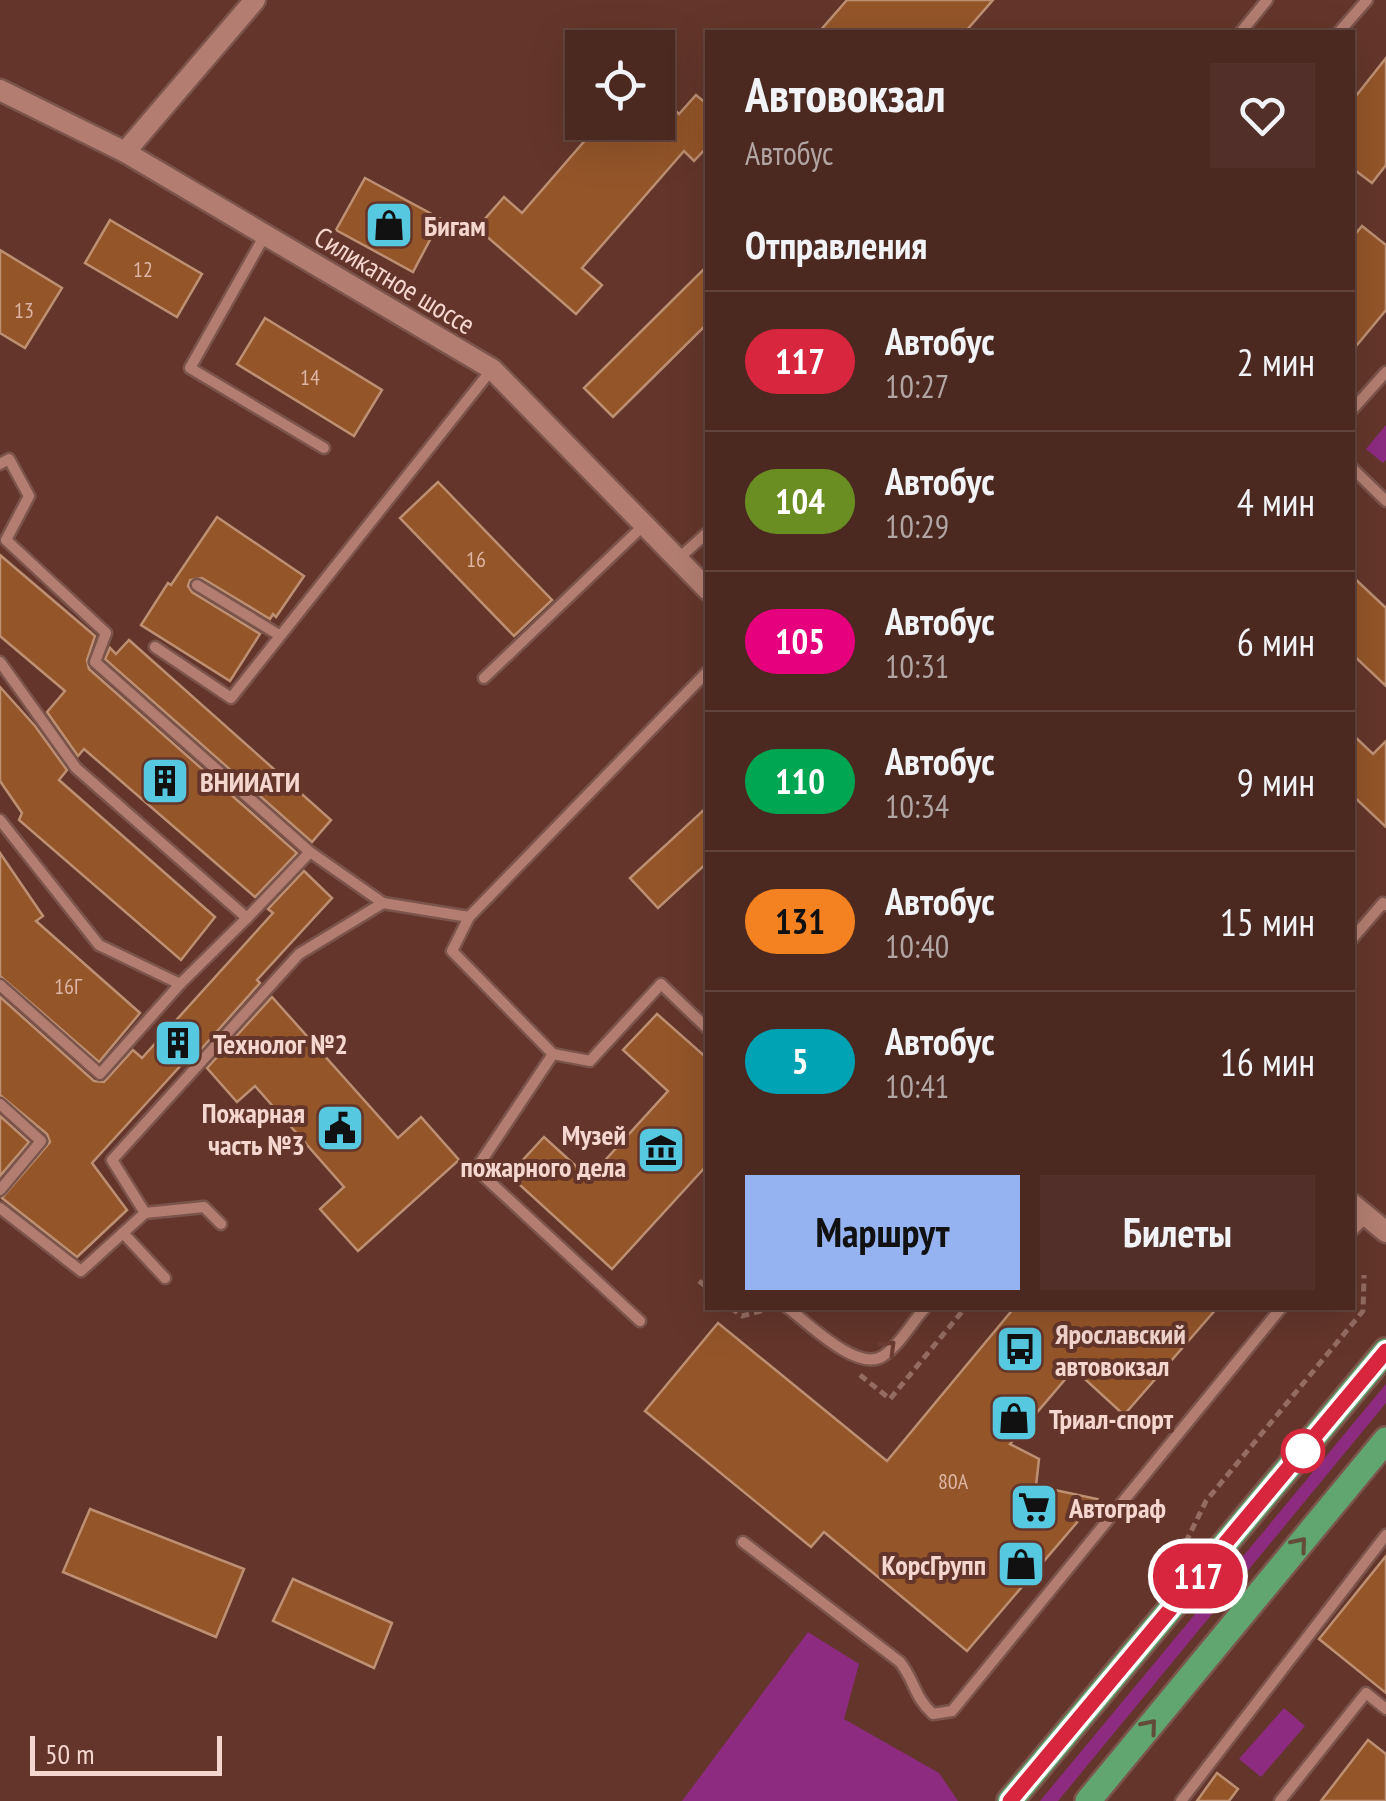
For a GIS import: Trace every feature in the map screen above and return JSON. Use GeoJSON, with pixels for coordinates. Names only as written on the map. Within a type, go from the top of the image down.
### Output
{"type":"FeatureCollection","features":[{"type":"Feature","properties":{"kind":"main road"},"geometry":{"type":"LineString","coordinates":[[1010,1801],[1386,1352]]}},
{"type":"Feature","properties":{"kind":"main road"},"geometry":{"type":"LineString","coordinates":[[1088,1801],[1386,1440]]}},
{"type":"Feature","properties":{"kind":"street"},"geometry":{"type":"LineString","coordinates":[[125,152],[255,0]]}},
{"type":"Feature","properties":{"kind":"street","name":"Силикатное шоссе"},"geometry":{"type":"LineString","coordinates":[[0,90],[125,152],[492,369],[705,587]]}},
{"type":"Feature","properties":{"kind":"street"},"geometry":{"type":"LineString","coordinates":[[1357,1217],[1386,1232]]}},
{"type":"Feature","properties":{"kind":"lane"},"geometry":{"type":"LineString","coordinates":[[1243,30],[1266,0]]}},
{"type":"Feature","properties":{"kind":"lane"},"geometry":{"type":"LineString","coordinates":[[1341,30],[1367,0]]}},
{"type":"Feature","properties":{"kind":"lane"},"geometry":{"type":"LineString","coordinates":[[265,234],[190,368],[324,448]]}},
{"type":"Feature","properties":{"kind":"lane"},"geometry":{"type":"LineString","coordinates":[[154,647],[230,698],[492,369]]}},
{"type":"Feature","properties":{"kind":"lane"},"geometry":{"type":"LineString","coordinates":[[1355,407],[1386,372]]}},
{"type":"Feature","properties":{"kind":"lane"},"geometry":{"type":"LineString","coordinates":[[0,464],[9,459],[28,496],[6,540],[106,633],[96,662],[310,852],[384,903],[469,917]]}},
{"type":"Feature","properties":{"kind":"lane"},"geometry":{"type":"LineString","coordinates":[[1355,471],[1386,501]]}},
{"type":"Feature","properties":{"kind":"lane"},"geometry":{"type":"LineString","coordinates":[[484,678],[644,524]]}},
{"type":"Feature","properties":{"kind":"lane"},"geometry":{"type":"LineString","coordinates":[[677,559],[705,535]]}},
{"type":"Feature","properties":{"kind":"lane"},"geometry":{"type":"LineString","coordinates":[[197,585],[280,635]]}},
{"type":"Feature","properties":{"kind":"lane"},"geometry":{"type":"LineString","coordinates":[[0,662],[76,768],[247,918]]}},
{"type":"Feature","properties":{"kind":"lane"},"geometry":{"type":"LineString","coordinates":[[705,674],[469,917],[452,951],[553,1054],[590,1062],[661,984],[705,1026]]}},
{"type":"Feature","properties":{"kind":"lane"},"geometry":{"type":"LineString","coordinates":[[0,820],[99,945],[180,984]]}},
{"type":"Feature","properties":{"kind":"lane"},"geometry":{"type":"LineString","coordinates":[[0,984],[100,1074],[180,984],[310,852]]}},
{"type":"Feature","properties":{"kind":"lane"},"geometry":{"type":"LineString","coordinates":[[145,1214],[112,1160],[299,954],[384,903]]}},
{"type":"Feature","properties":{"kind":"lane"},"geometry":{"type":"LineString","coordinates":[[1355,936],[1385,903]]}},
{"type":"Feature","properties":{"kind":"lane"},"geometry":{"type":"LineString","coordinates":[[553,1054],[476,1169],[640,1321]]}},
{"type":"Feature","properties":{"kind":"lane"},"geometry":{"type":"LineString","coordinates":[[0,1104],[41,1141],[0,1190]]}},
{"type":"Feature","properties":{"kind":"lane"},"geometry":{"type":"LineString","coordinates":[[0,1208],[81,1271],[145,1214],[204,1208],[221,1224]]}},
{"type":"Feature","properties":{"kind":"lane"},"geometry":{"type":"LineString","coordinates":[[123,1233],[165,1278]]}},
{"type":"Feature","properties":{"kind":"lane"},"geometry":{"type":"LineString","coordinates":[[791,1310],[852,1356],[871,1362],[885,1356],[923,1310]]}},
{"type":"Feature","properties":{"kind":"lane"},"geometry":{"type":"LineString","coordinates":[[744,1542],[900,1662],[912,1677],[917,1700],[932,1714],[952,1712],[1279,1310]]}},
{"type":"Feature","properties":{"kind":"lane"},"geometry":{"type":"LineString","coordinates":[[1181,1801],[1386,1535]]}},
{"type":"Feature","properties":{"kind":"lane"},"geometry":{"type":"LineString","coordinates":[[1280,1801],[1366,1693],[1386,1710]]}},
{"type":"Feature","properties":{"kind":"path"},"geometry":{"type":"LineString","coordinates":[[1180,1554],[1206,1501],[1363,1311],[1364,1274]]}},
{"type":"Feature","properties":{"kind":"path"},"geometry":{"type":"LineString","coordinates":[[699,1280],[705,1285]]}},
{"type":"Feature","properties":{"kind":"shaded area"},"geometry":{"type":"Polygon","coordinates":[[[1386,425],[1386,460],[1383,463],[1366,449],[1386,425]]]}},
{"type":"Feature","properties":{"kind":"shaded area"},"geometry":{"type":"Polygon","coordinates":[[[1386,1384],[1386,1403],[1058,1801],[1040,1801],[1386,1384]]]}},
{"type":"Feature","properties":{"kind":"shaded area"},"geometry":{"type":"Polygon","coordinates":[[[808,1632],[859,1664],[844,1719],[939,1773],[958,1801],[682,1801],[808,1632]]]}},
{"type":"Feature","properties":{"kind":"shaded area"},"geometry":{"type":"Polygon","coordinates":[[[1284,1708],[1305,1726],[1261,1777],[1239,1759],[1284,1708]]]}},
{"type":"Feature","properties":{"kind":"building"},"geometry":{"type":"Polygon","coordinates":[[[847,0],[993,0],[967,30],[821,30],[847,0]]]}},
{"type":"Feature","properties":{"kind":"building"},"geometry":{"type":"Polygon","coordinates":[[[1386,58],[1386,165],[1372,183],[1355,170],[1355,97],[1386,58]]]}},
{"type":"Feature","properties":{"kind":"building"},"geometry":{"type":"Polygon","coordinates":[[[696,95],[705,102],[705,149],[694,161],[684,151],[582,268],[602,285],[576,314],[477,228],[504,197],[522,213],[585,140],[675,140],[675,110],[679,114],[696,95]]]}},
{"type":"Feature","properties":{"kind":"building","name":"Бигам"},"geometry":{"type":"Polygon","coordinates":[[[365,178],[441,219],[413,272],[336,230],[365,178]]]}},
{"type":"Feature","properties":{"kind":"building"},"geometry":{"type":"Polygon","coordinates":[[[110,220],[202,274],[177,317],[85,263],[110,220]]]}},
{"type":"Feature","properties":{"kind":"building"},"geometry":{"type":"Polygon","coordinates":[[[1362,226],[1386,245],[1386,310],[1355,347],[1355,234],[1362,226]]]}},
{"type":"Feature","properties":{"kind":"building"},"geometry":{"type":"Polygon","coordinates":[[[0,250],[62,288],[25,348],[0,333],[0,250]]]}},
{"type":"Feature","properties":{"kind":"building"},"geometry":{"type":"Polygon","coordinates":[[[705,268],[705,326],[613,417],[584,388],[705,268]]]}},
{"type":"Feature","properties":{"kind":"building"},"geometry":{"type":"Polygon","coordinates":[[[265,318],[382,390],[354,436],[237,364],[265,318]]]}},
{"type":"Feature","properties":{"kind":"building"},"geometry":{"type":"Polygon","coordinates":[[[438,482],[552,600],[514,636],[400,518],[438,482]]]}},
{"type":"Feature","properties":{"kind":"building"},"geometry":{"type":"Polygon","coordinates":[[[217,517],[304,576],[276,617],[273,614],[270,619],[202,578],[190,580],[192,592],[260,634],[230,681],[141,625],[217,517]]]}},
{"type":"Feature","properties":{"kind":"building","name":"ВНИИАТИ"},"geometry":{"type":"Polygon","coordinates":[[[0,555],[95,636],[87,660],[89,669],[297,853],[255,897],[84,749],[78,756],[47,712],[65,691],[0,636],[0,555]]]}},
{"type":"Feature","properties":{"kind":"building"},"geometry":{"type":"Polygon","coordinates":[[[1355,579],[1386,608],[1386,686],[1355,657],[1355,579]]]}},
{"type":"Feature","properties":{"kind":"building"},"geometry":{"type":"Polygon","coordinates":[[[129,640],[331,820],[312,842],[105,659],[110,648],[116,654],[129,640]]]}},
{"type":"Feature","properties":{"kind":"building"},"geometry":{"type":"Polygon","coordinates":[[[0,687],[67,770],[59,780],[215,917],[181,960],[19,820],[22,813],[0,781],[0,687]]]}},
{"type":"Feature","properties":{"kind":"building"},"geometry":{"type":"Polygon","coordinates":[[[1355,737],[1373,754],[1386,741],[1386,827],[1355,798],[1355,737]]]}},
{"type":"Feature","properties":{"kind":"building"},"geometry":{"type":"Polygon","coordinates":[[[705,809],[705,865],[658,908],[630,878],[705,809]]]}},
{"type":"Feature","properties":{"kind":"building"},"geometry":{"type":"Polygon","coordinates":[[[0,853],[43,916],[36,921],[140,1013],[99,1062],[0,976],[0,853]]]}},
{"type":"Feature","properties":{"kind":"building","name":"Технолог №2"},"geometry":{"type":"Polygon","coordinates":[[[304,871],[332,898],[196,1055],[193,1052],[92,1163],[127,1210],[77,1257],[2,1198],[50,1142],[47,1134],[0,1095],[0,997],[94,1081],[104,1082],[133,1050],[142,1058],[273,913],[268,909],[304,871]]]}},
{"type":"Feature","properties":{"kind":"building","name":"Пожарная часть №3"},"geometry":{"type":"Polygon","coordinates":[[[272,997],[398,1138],[421,1117],[459,1160],[358,1251],[320,1209],[344,1187],[255,1086],[237,1102],[207,1068],[272,997]]]}},
{"type":"Feature","properties":{"kind":"building","name":"Музей пожарного дела"},"geometry":{"type":"Polygon","coordinates":[[[657,1014],[705,1056],[705,1167],[612,1269],[509,1175],[544,1137],[589,1178],[668,1091],[623,1050],[657,1014]]]}},
{"type":"Feature","properties":{"kind":"building"},"geometry":{"type":"Polygon","coordinates":[[[0,1116],[29,1142],[0,1176],[0,1116]]]}},
{"type":"Feature","properties":{"kind":"building"},"geometry":{"type":"Polygon","coordinates":[[[1012,1310],[1215,1310],[1124,1415],[1074,1369],[1010,1444],[1039,1459],[1036,1486],[1097,1499],[967,1651],[824,1532],[811,1547],[645,1411],[718,1323],[887,1461],[1012,1310]]]}},
{"type":"Feature","properties":{"kind":"building"},"geometry":{"type":"Polygon","coordinates":[[[90,1509],[244,1569],[216,1637],[63,1572],[90,1509]]]}},
{"type":"Feature","properties":{"kind":"building"},"geometry":{"type":"Polygon","coordinates":[[[1386,1556],[1386,1693],[1319,1639],[1386,1556]]]}},
{"type":"Feature","properties":{"kind":"building"},"geometry":{"type":"Polygon","coordinates":[[[293,1579],[392,1623],[374,1668],[273,1621],[293,1579]]]}},
{"type":"Feature","properties":{"kind":"building"},"geometry":{"type":"Polygon","coordinates":[[[1368,1740],[1386,1754],[1386,1801],[1321,1801],[1368,1740]]]}},
{"type":"Feature","properties":{"kind":"building"},"geometry":{"type":"Polygon","coordinates":[[[1217,1773],[1238,1789],[1229,1801],[1197,1801],[1217,1773]]]}},
{"type":"Feature","properties":{"kind":"bus line","name":"117"},"geometry":{"type":"LineString","coordinates":[[1010,1801],[1386,1351]]}},
{"type":"Feature","properties":{"kind":"place","name":"Бигам"},"geometry":{"type":"Point","coordinates":[389,225]}},
{"type":"Feature","properties":{"kind":"place","name":"ВНИИАТИ"},"geometry":{"type":"Point","coordinates":[165,781]}},
{"type":"Feature","properties":{"kind":"place","name":"Технолог №2"},"geometry":{"type":"Point","coordinates":[178,1043]}},
{"type":"Feature","properties":{"kind":"place","name":"Пожарная часть №3"},"geometry":{"type":"Point","coordinates":[340,1128]}},
{"type":"Feature","properties":{"kind":"place","name":"Музей пожарного дела"},"geometry":{"type":"Point","coordinates":[661,1150]}},
{"type":"Feature","properties":{"kind":"place","name":"Ярославский автовокзал"},"geometry":{"type":"Point","coordinates":[1020,1349]}},
{"type":"Feature","properties":{"kind":"place","name":"Триал-спорт"},"geometry":{"type":"Point","coordinates":[1014,1418]}},
{"type":"Feature","properties":{"kind":"place","name":"Автограф"},"geometry":{"type":"Point","coordinates":[1034,1507]}},
{"type":"Feature","properties":{"kind":"place","name":"КорсГрупп"},"geometry":{"type":"Point","coordinates":[1021,1564]}}]}
